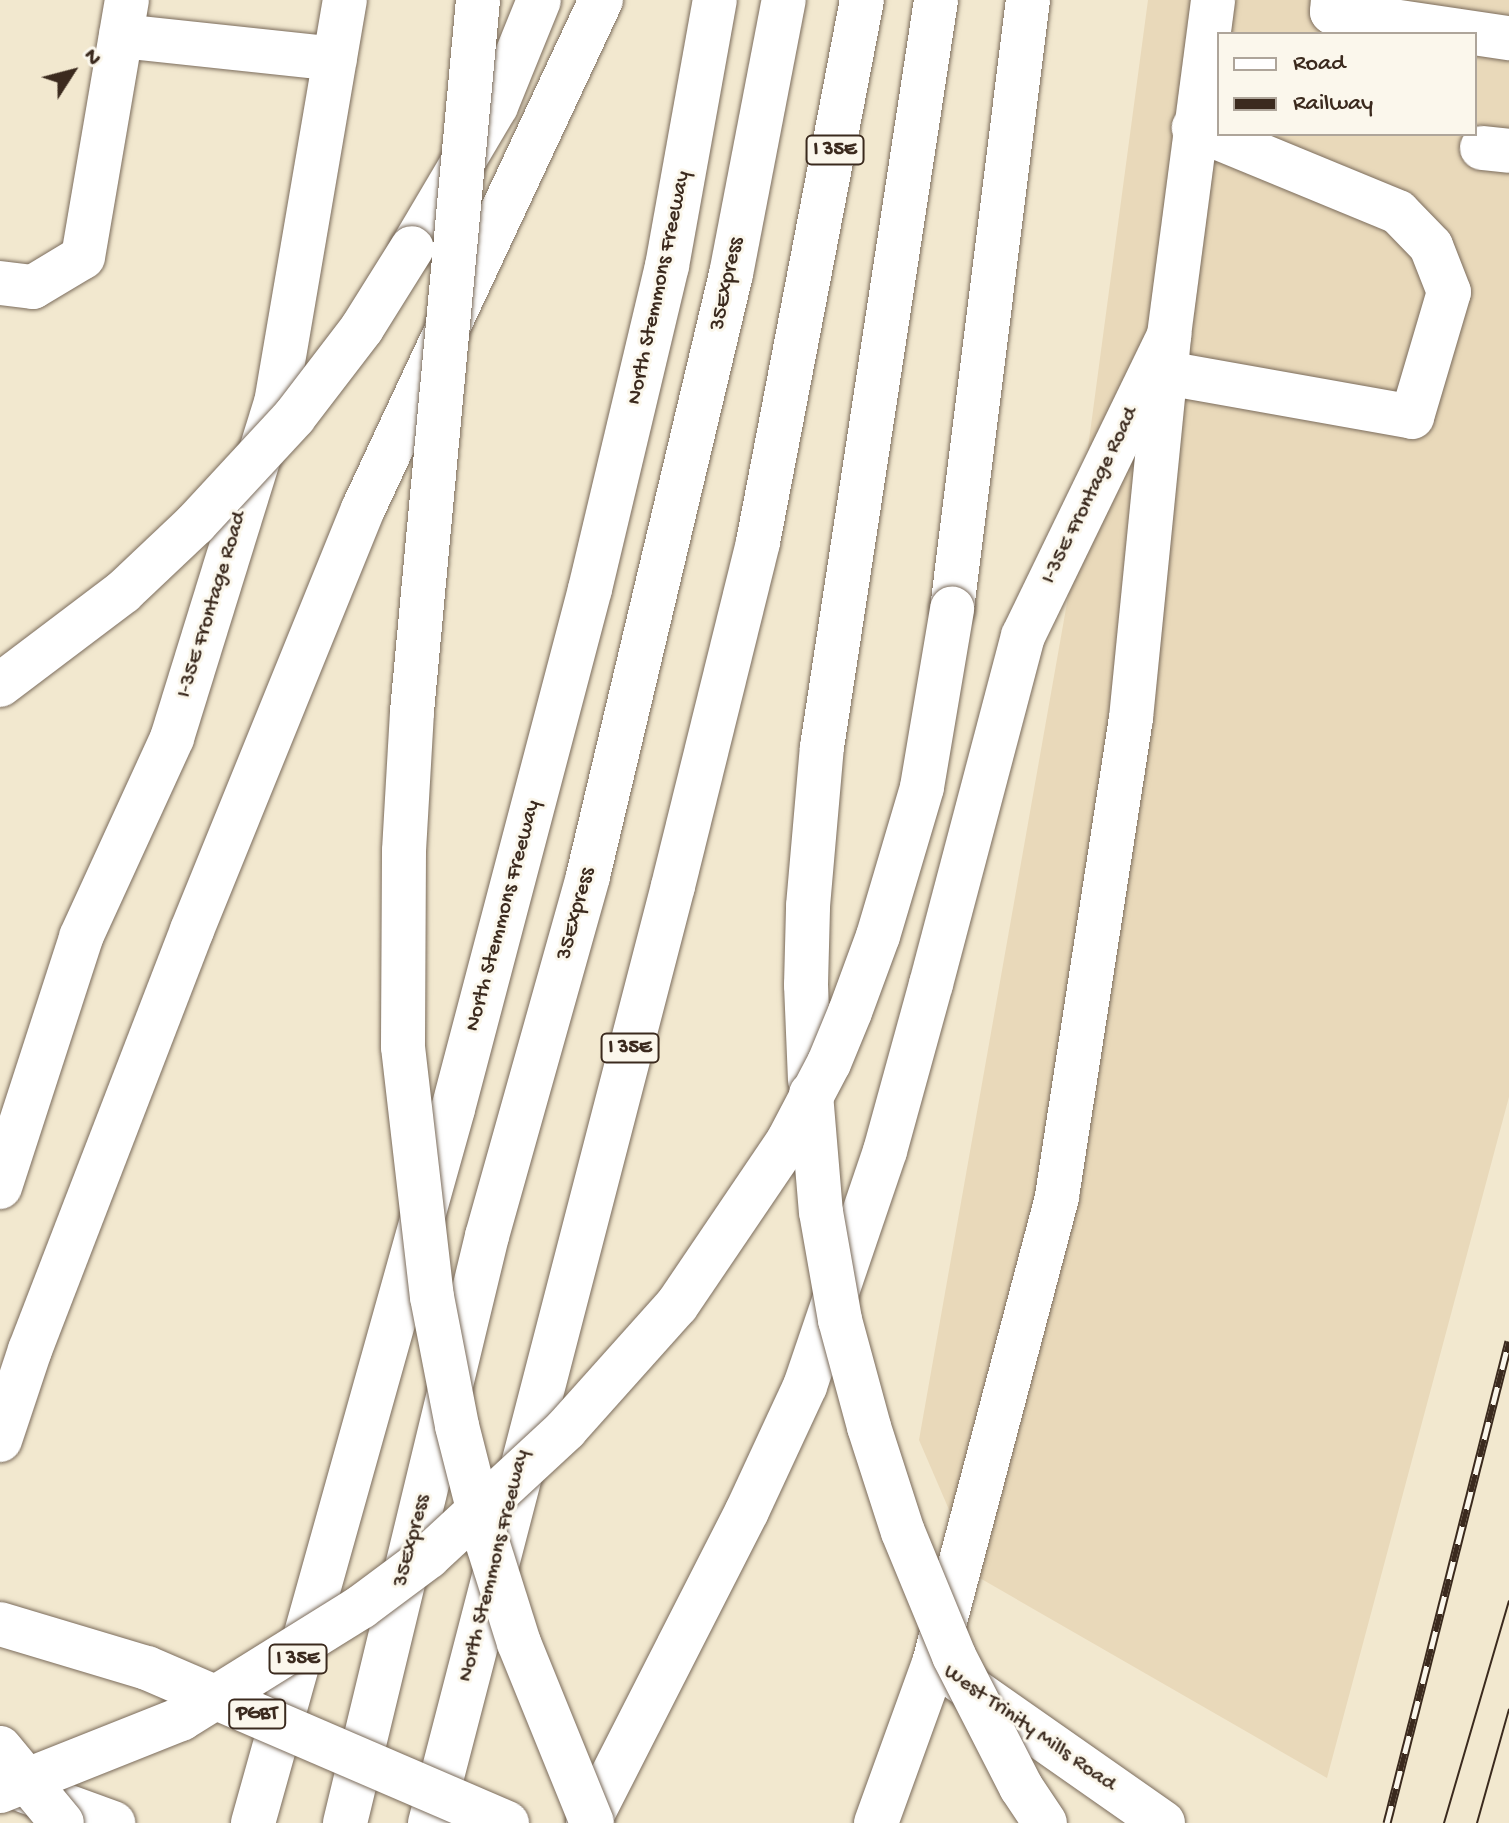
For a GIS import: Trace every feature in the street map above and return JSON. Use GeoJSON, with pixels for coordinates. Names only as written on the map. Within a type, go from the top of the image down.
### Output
{"type":"FeatureCollection","features":[{"type":"Feature","properties":{"kind":"main road","name":"I-35E Frontage Road"},"geometry":{"type":"LineString","coordinates":[[0,1187],[81,937],[172,738],[276,403],[345,0]]}},
{"type":"Feature","properties":{"kind":"main road"},"geometry":{"type":"LineString","coordinates":[[478,0],[412,712],[404,851],[403,1047],[432,1297],[457,1426],[484,1532],[519,1643],[590,1823]]}},
{"type":"Feature","properties":{"kind":"main road"},"geometry":{"type":"LineString","coordinates":[[0,685],[123,592],[195,524],[294,417],[362,328],[489,119],[539,0]]}},
{"type":"Feature","properties":{"kind":"main road"},"geometry":{"type":"LineString","coordinates":[[0,1440],[30,1350],[192,930],[363,509],[601,0]]}},
{"type":"Feature","properties":{"kind":"main road","name":"North Stemmons Freeway"},"geometry":{"type":"LineString","coordinates":[[253,1823],[453,1109],[590,589],[667,266],[715,0]]}},
{"type":"Feature","properties":{"kind":"main road","name":"35Express"},"geometry":{"type":"LineString","coordinates":[[345,1823],[487,1236],[592,861],[731,274],[784,0]]}},
{"type":"Feature","properties":{"kind":"main road"},"geometry":{"type":"LineString","coordinates":[[936,0],[822,747],[808,906],[806,985],[810,1080],[821,1212],[840,1320],[869,1427],[903,1532],[954,1656],[1021,1787],[1045,1823]]}},
{"type":"Feature","properties":{"kind":"main road"},"geometry":{"type":"LineString","coordinates":[[0,1791],[181,1719],[254,1677],[361,1607],[428,1557],[525,1469],[624,1368],[677,1305],[788,1141],[829,1063],[850,1012],[878,936],[922,787],[952,609],[1028,0]]}},
{"type":"Feature","properties":{"kind":"main road","name":"I-35E Frontage Road"},"geometry":{"type":"LineString","coordinates":[[590,1823],[747,1511],[805,1386],[885,1151],[1023,636],[1168,354],[1194,128],[1213,0]]}},
{"type":"Feature","properties":{"kind":"main road"},"geometry":{"type":"LineString","coordinates":[[1333,0],[1332,12],[1468,32]]}},
{"type":"Feature","properties":{"kind":"main road","name":"North Stemmons Freeway"},"geometry":{"type":"LineString","coordinates":[[430,1823],[758,542],[861,11]]}},
{"type":"Feature","properties":{"kind":"main road"},"geometry":{"type":"LineString","coordinates":[[0,283],[33,287],[83,257],[124,18],[335,59]]}},
{"type":"Feature","properties":{"kind":"main road"},"geometry":{"type":"LineString","coordinates":[[1477,33],[1509,38]]}},
{"type":"Feature","properties":{"kind":"main road"},"geometry":{"type":"LineString","coordinates":[[876,1823],[934,1663],[1057,1196],[1131,718],[1168,354],[1412,417],[1449,292],[1431,246],[1398,212],[1194,128]]}},
{"type":"Feature","properties":{"kind":"main road","name":"PGBT"},"geometry":{"type":"LineString","coordinates":[[0,1624],[147,1668],[507,1823]]}},
{"type":"Feature","properties":{"kind":"main road","name":"West Trinity Mills Road"},"geometry":{"type":"LineString","coordinates":[[934,1663],[1163,1823]]}},
{"type":"Feature","properties":{"kind":"main road"},"geometry":{"type":"LineString","coordinates":[[0,1748],[62,1823]]}},
{"type":"Feature","properties":{"kind":"main road"},"geometry":{"type":"LineString","coordinates":[[0,1782],[113,1823]]}},
{"type":"Feature","properties":{"kind":"shaded area"},"geometry":{"type":"Polygon","coordinates":[[[1148,0],[1509,0],[1509,1097],[1327,1778],[978,1577],[919,1440],[1068,597],[1148,0]]]}},
{"type":"Feature","properties":{"kind":"tram line"},"geometry":{"type":"LineString","coordinates":[[1444,1823],[1509,1601]]}},
{"type":"Feature","properties":{"kind":"tram line"},"geometry":{"type":"LineString","coordinates":[[1477,1823],[1509,1709]]}},
{"type":"Feature","properties":{"kind":"railway"},"geometry":{"type":"LineString","coordinates":[[1387,1823],[1509,1341]]}}]}
